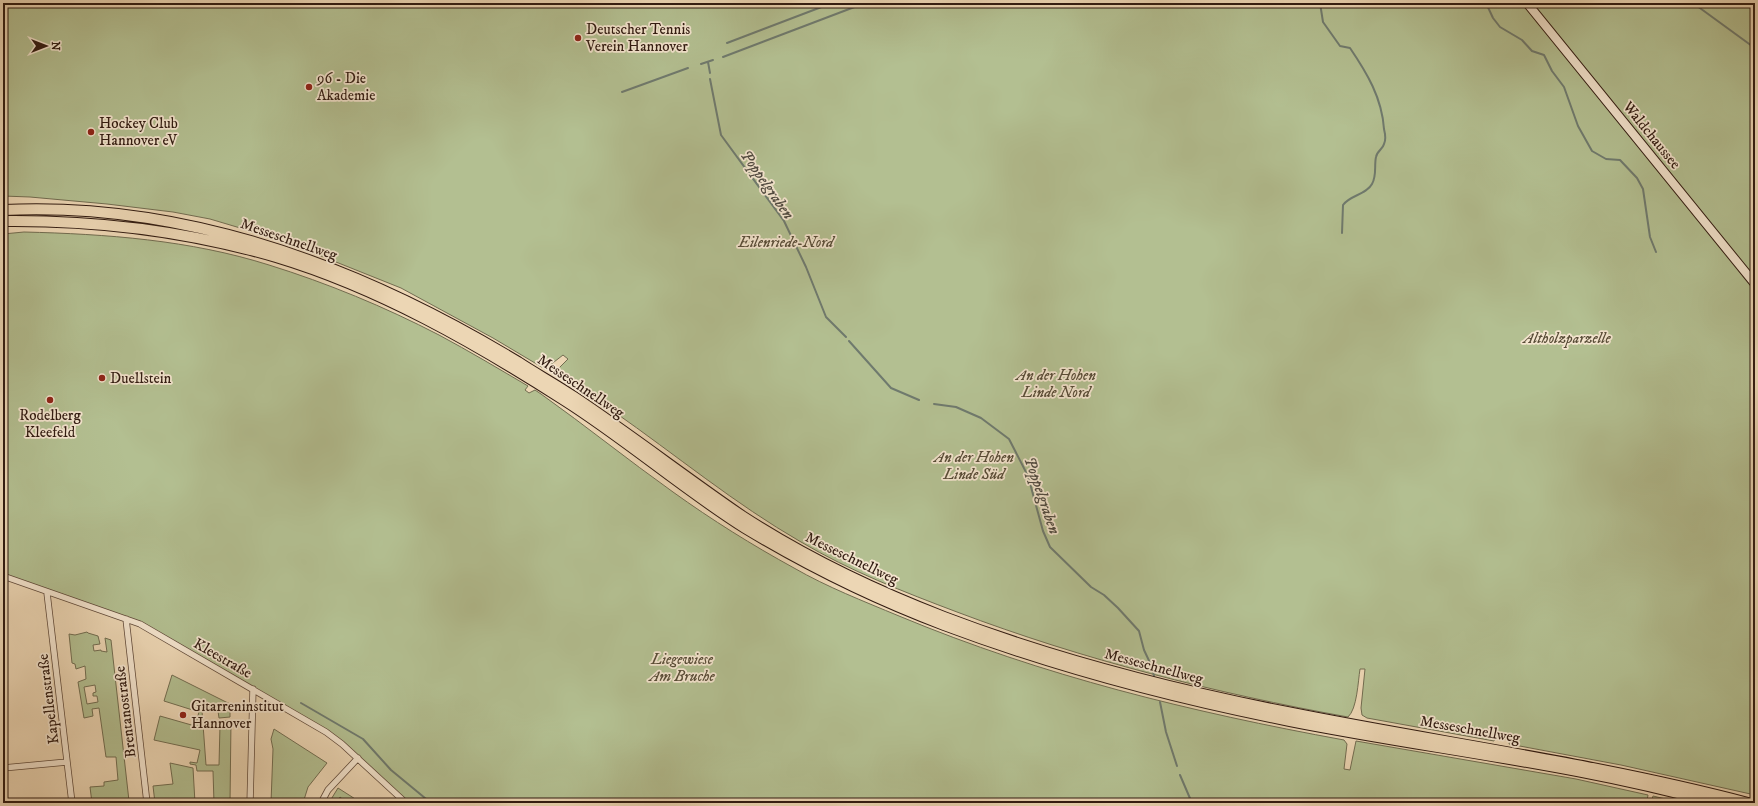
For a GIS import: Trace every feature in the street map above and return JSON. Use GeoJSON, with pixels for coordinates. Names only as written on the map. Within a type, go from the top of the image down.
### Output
{"type":"FeatureCollection","features":[{"type":"Feature","properties":{"kind":"highway","name":"Messeschnellweg"},"geometry":{"type":"LineString","coordinates":[[6,209],[87,211],[130,216],[201,228],[280,250],[371,285],[472,335],[571,395],[728,505],[787,542],[842,572],[894,596],[944,617],[1002,637],[1120,673],[1235,702],[1556,759],[1630,774],[1748,803]]}},
{"type":"Feature","properties":{"kind":"highway","name":"Messeschnellweg"},"geometry":{"type":"LineString","coordinates":[[3,221],[53,221],[129,226],[214,242],[277,258],[368,293],[468,342],[567,402],[742,526],[838,579],[891,603],[986,640],[1118,681],[1234,710],[1291,722],[1628,782],[1715,803]]}},
{"type":"Feature","properties":{"kind":"highway"},"geometry":{"type":"LineString","coordinates":[[3,227],[53,221]]}},
{"type":"Feature","properties":{"kind":"street","name":"Waldchaussee"},"geometry":{"type":"LineString","coordinates":[[1527,3],[1755,284]]}},
{"type":"Feature","properties":{"kind":"street","name":"Kleestraße"},"geometry":{"type":"LineString","coordinates":[[3,576],[47,593],[140,624],[326,732],[358,758],[406,803]]}},
{"type":"Feature","properties":{"kind":"street","name":"Kapellenstraße"},"geometry":{"type":"LineString","coordinates":[[47,593],[72,803]]}},
{"type":"Feature","properties":{"kind":"street","name":"Brentanostraße"},"geometry":{"type":"LineString","coordinates":[[126,619],[147,803]]}},
{"type":"Feature","properties":{"kind":"street"},"geometry":{"type":"LineString","coordinates":[[250,803],[253,689]]}},
{"type":"Feature","properties":{"kind":"street"},"geometry":{"type":"LineString","coordinates":[[321,803],[328,790],[358,758]]}},
{"type":"Feature","properties":{"kind":"street"},"geometry":{"type":"LineString","coordinates":[[3,768],[67,762]]}},
{"type":"Feature","properties":{"kind":"green space","name":"Eilenriede-Nord"},"geometry":{"type":"Polygon","coordinates":[[[3,3],[1755,3],[1755,795],[1621,765],[1509,744],[1510,740],[1496,737],[1494,741],[1367,718],[1362,715],[1361,708],[1365,669],[1360,669],[1355,702],[1348,717],[1298,708],[1150,674],[1005,629],[897,589],[820,553],[801,542],[753,512],[613,411],[554,373],[568,359],[563,355],[545,369],[493,338],[401,288],[311,252],[257,233],[210,219],[173,212],[107,204],[3,196],[3,3]]]}},
{"type":"Feature","properties":{"kind":"green space","name":"Liegewiese Am Bruche"},"geometry":{"type":"Polygon","coordinates":[[[24,232],[86,234],[148,240],[178,244],[239,256],[291,272],[377,305],[439,335],[484,360],[528,386],[525,390],[529,393],[535,390],[656,480],[732,532],[778,559],[819,581],[859,599],[899,616],[1008,657],[1118,690],[1174,704],[1344,740],[1347,744],[1344,769],[1350,770],[1356,741],[1576,779],[1648,795],[1647,801],[1651,802],[1653,796],[1682,803],[406,803],[342,744],[140,624],[3,576],[3,234],[24,232]]]}},
{"type":"Feature","properties":{"kind":"green space"},"geometry":{"type":"Polygon","coordinates":[[[87,632],[98,636],[100,644],[93,645],[94,651],[101,650],[107,652],[105,638],[111,640],[129,801],[92,803],[90,787],[104,786],[104,782],[118,780],[116,757],[106,757],[99,708],[92,709],[93,716],[84,718],[78,682],[86,679],[85,666],[76,669],[75,664],[72,663],[69,634],[75,635],[87,632]],[[95,685],[84,687],[87,704],[98,702],[97,696],[93,696],[93,693],[96,692],[95,685]]]}},
{"type":"Feature","properties":{"kind":"green space"},"geometry":{"type":"Polygon","coordinates":[[[172,675],[230,704],[230,717],[219,718],[218,711],[202,711],[206,765],[219,765],[220,725],[224,721],[231,721],[230,803],[214,803],[213,771],[197,771],[196,765],[190,764],[190,762],[197,763],[200,750],[154,740],[160,716],[195,726],[199,712],[164,701],[172,675]]]}},
{"type":"Feature","properties":{"kind":"green space"},"geometry":{"type":"Polygon","coordinates":[[[274,729],[327,763],[308,787],[303,803],[271,803],[273,749],[271,739],[274,729]]]}},
{"type":"Feature","properties":{"kind":"green space"},"geometry":{"type":"Polygon","coordinates":[[[170,763],[193,768],[195,803],[155,803],[153,786],[173,784],[170,763]]]}},
{"type":"Feature","properties":{"kind":"green space"},"geometry":{"type":"Polygon","coordinates":[[[338,788],[360,802],[347,803],[340,797],[336,803],[330,801],[338,788]]]}},
{"type":"Feature","properties":{"kind":"waterway"},"geometry":{"type":"LineString","coordinates":[[727,43],[832,3]]}},
{"type":"Feature","properties":{"kind":"waterway"},"geometry":{"type":"LineString","coordinates":[[723,57],[865,3]]}},
{"type":"Feature","properties":{"kind":"waterway"},"geometry":{"type":"LineString","coordinates":[[1320,3],[1323,22],[1340,46],[1350,48],[1373,86],[1383,118],[1385,134],[1385,141],[1376,157],[1372,184],[1366,191],[1350,199],[1343,205],[1342,233]]}},
{"type":"Feature","properties":{"kind":"waterway"},"geometry":{"type":"LineString","coordinates":[[1486,3],[1493,18],[1500,27],[1522,40],[1532,51],[1544,55],[1552,71],[1564,87],[1578,126],[1592,151],[1606,159],[1620,160],[1637,178],[1643,189],[1650,237],[1656,252]]}},
{"type":"Feature","properties":{"kind":"waterway"},"geometry":{"type":"LineString","coordinates":[[1693,3],[1752,46],[1755,54]]}},
{"type":"Feature","properties":{"kind":"waterway","name":"Poppelgraben"},"geometry":{"type":"LineString","coordinates":[[701,64],[713,60]]}},
{"type":"Feature","properties":{"kind":"waterway","name":"Poppelgraben"},"geometry":{"type":"LineString","coordinates":[[708,62],[710,73]]}},
{"type":"Feature","properties":{"kind":"waterway"},"geometry":{"type":"LineString","coordinates":[[622,92],[688,68]]}},
{"type":"Feature","properties":{"kind":"waterway","name":"Poppelgraben"},"geometry":{"type":"LineString","coordinates":[[710,79],[721,135],[784,221],[806,267],[826,317],[846,337]]}},
{"type":"Feature","properties":{"kind":"waterway","name":"Poppelgraben"},"geometry":{"type":"LineString","coordinates":[[849,341],[891,388],[919,400]]}},
{"type":"Feature","properties":{"kind":"waterway","name":"Poppelgraben"},"geometry":{"type":"LineString","coordinates":[[934,404],[956,407],[981,418],[1009,439],[1028,476],[1043,531],[1050,547],[1091,587],[1104,595],[1118,608],[1139,631],[1144,650],[1152,667],[1154,676]]}},
{"type":"Feature","properties":{"kind":"waterway","name":"Poppelgraben"},"geometry":{"type":"LineString","coordinates":[[1160,702],[1166,732],[1177,766]]}},
{"type":"Feature","properties":{"kind":"waterway"},"geometry":{"type":"LineString","coordinates":[[301,703],[363,739],[391,770],[431,803]]}},
{"type":"Feature","properties":{"kind":"waterway","name":"Poppelgraben"},"geometry":{"type":"LineString","coordinates":[[1180,775],[1192,803]]}},
{"type":"Feature","properties":{"kind":"place","name":"Deutscher Tennis Verein Hannover"},"geometry":{"type":"Point","coordinates":[578,38]}},
{"type":"Feature","properties":{"kind":"place","name":"96 - Die Akademie"},"geometry":{"type":"Point","coordinates":[309,87]}},
{"type":"Feature","properties":{"kind":"place","name":"Hockey Club Hannover eV"},"geometry":{"type":"Point","coordinates":[91,132]}},
{"type":"Feature","properties":{"kind":"place","name":"Duellstein"},"geometry":{"type":"Point","coordinates":[102,378]}},
{"type":"Feature","properties":{"kind":"place","name":"Rodelberg Kleefeld"},"geometry":{"type":"Point","coordinates":[50,400]}},
{"type":"Feature","properties":{"kind":"place","name":"Gitarreninstitut Hannover"},"geometry":{"type":"Point","coordinates":[183,715]}},
{"type":"Feature","properties":{"kind":"park label","name":"Altholzparzelle"},"geometry":{"type":"Point","coordinates":[1567,338]}},
{"type":"Feature","properties":{"kind":"park label","name":"An der Hohen Linde Nord"},"geometry":{"type":"Point","coordinates":[1056,384]}},
{"type":"Feature","properties":{"kind":"park label","name":"An der Hohen Linde Süd"},"geometry":{"type":"Point","coordinates":[974,466]}}]}
